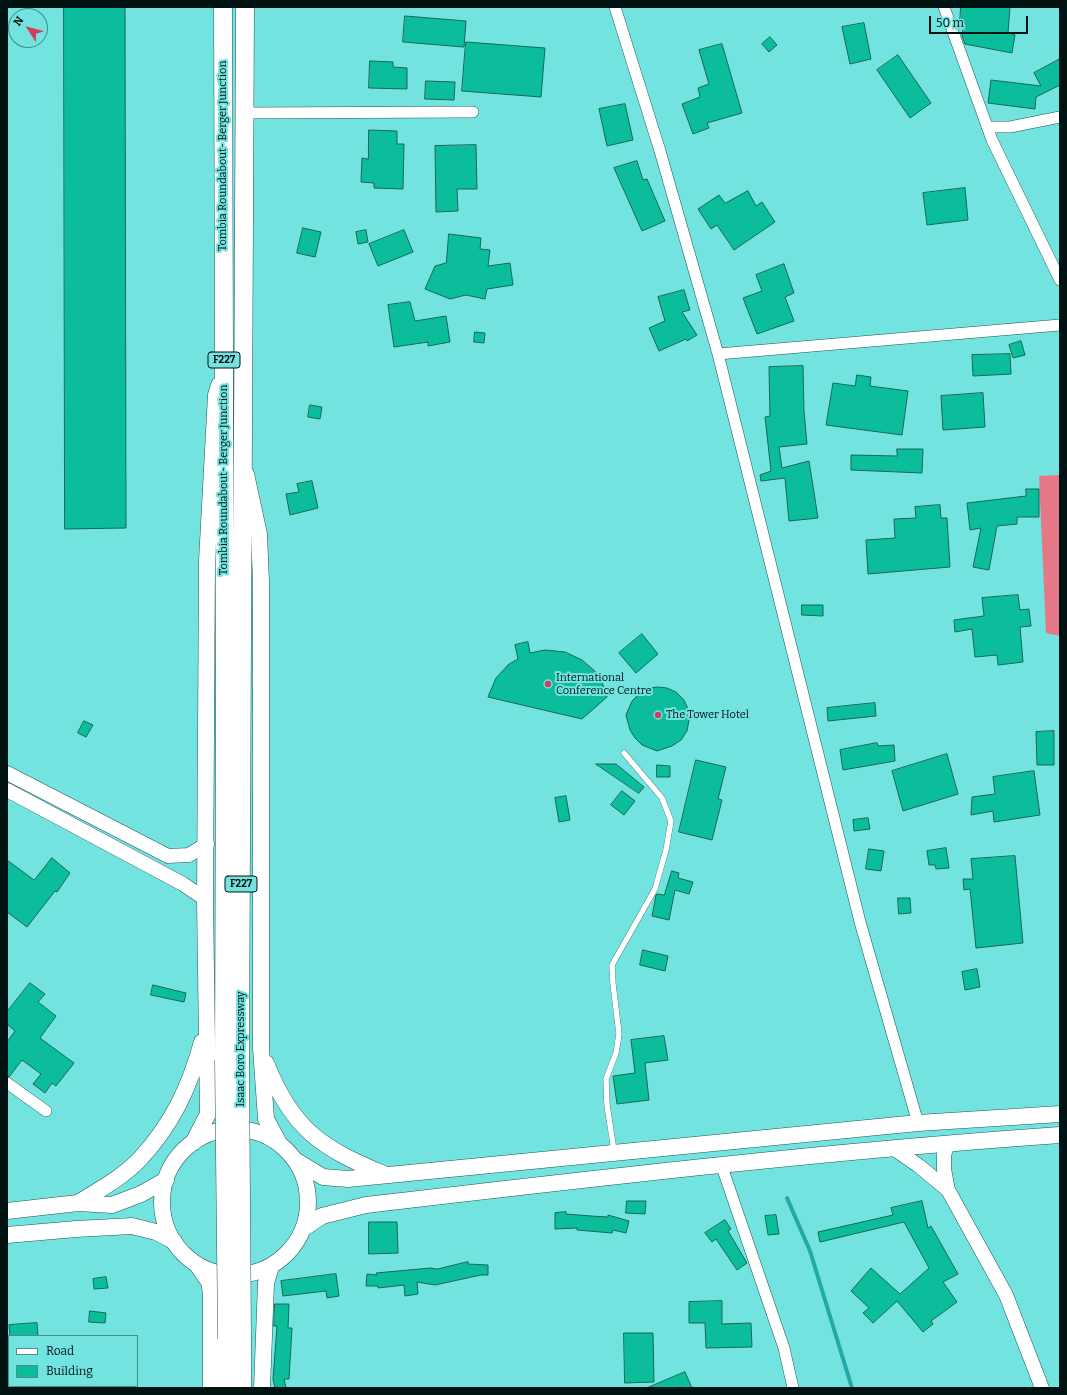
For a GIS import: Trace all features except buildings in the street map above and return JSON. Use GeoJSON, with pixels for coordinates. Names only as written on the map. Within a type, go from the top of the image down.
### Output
{"type":"FeatureCollection","features":[{"type":"Feature","properties":{"kind":"main road","name":"Tombia Roundabout- Berger Junction"},"geometry":{"type":"LineString","coordinates":[[223,7],[224,367],[234,711]]}},
{"type":"Feature","properties":{"kind":"main road","name":"Tombia Roundabout- Berger Junction"},"geometry":{"type":"LineString","coordinates":[[234,711],[243,460],[245,7]]}},
{"type":"Feature","properties":{"kind":"main road"},"geometry":{"type":"LineString","coordinates":[[193,1143],[208,1114],[205,899],[207,561],[216,395],[224,367]]}},
{"type":"Feature","properties":{"kind":"main road"},"geometry":{"type":"LineString","coordinates":[[243,460],[259,534],[261,580],[261,1048],[266,1119],[279,1144]]}},
{"type":"Feature","properties":{"kind":"main road","name":"Isaac Boro Expressway"},"geometry":{"type":"LineString","coordinates":[[227,1388],[234,1339],[232,1060],[234,711]]}},
{"type":"Feature","properties":{"kind":"main road"},"geometry":{"type":"LineString","coordinates":[[78,1203],[112,1181],[139,1159],[161,1132],[180,1104],[196,1065],[207,1025]]}},
{"type":"Feature","properties":{"kind":"main road"},"geometry":{"type":"LineString","coordinates":[[261,1048],[275,1086],[287,1108],[303,1126],[324,1145],[346,1158],[385,1175]]}},
{"type":"Feature","properties":{"kind":"main road"},"geometry":{"type":"LineString","coordinates":[[210,1388],[211,1293],[209,1282],[198,1266],[179,1249],[174,1241],[166,1227],[162,1202],[166,1180],[176,1159],[193,1143],[213,1132],[236,1129],[259,1133],[279,1144],[295,1160],[323,1177],[348,1179],[918,1123],[1060,1114]]}},
{"type":"Feature","properties":{"kind":"main road"},"geometry":{"type":"LineString","coordinates":[[304,1228],[322,1216],[366,1205],[721,1164],[948,1142],[1060,1135]]}},
{"type":"Feature","properties":{"kind":"main road"},"geometry":{"type":"LineString","coordinates":[[198,1266],[222,1274],[247,1275],[271,1266],[290,1250],[304,1228],[308,1204],[305,1181],[295,1160]]}},
{"type":"Feature","properties":{"kind":"main road"},"geometry":{"type":"LineString","coordinates":[[7,1211],[78,1203],[112,1205],[141,1194],[166,1180]]}},
{"type":"Feature","properties":{"kind":"main road"},"geometry":{"type":"LineString","coordinates":[[7,1235],[132,1226],[156,1232],[174,1241]]}},
{"type":"Feature","properties":{"kind":"main road"},"geometry":{"type":"LineString","coordinates":[[262,1388],[266,1283],[271,1266]]}},
{"type":"Feature","properties":{"kind":"main road","name":"Isaac Boro Expressway"},"geometry":{"type":"LineString","coordinates":[[234,1339],[242,1388]]}},
{"type":"Feature","properties":{"kind":"street"},"geometry":{"type":"LineString","coordinates":[[615,7],[660,151],[718,354],[858,914],[918,1123]]}},
{"type":"Feature","properties":{"kind":"street"},"geometry":{"type":"LineString","coordinates":[[944,7],[987,127],[1060,280]]}},
{"type":"Feature","properties":{"kind":"street"},"geometry":{"type":"LineString","coordinates":[[244,113],[473,112]]}},
{"type":"Feature","properties":{"kind":"street"},"geometry":{"type":"LineString","coordinates":[[987,127],[1010,127],[1060,117]]}},
{"type":"Feature","properties":{"kind":"street"},"geometry":{"type":"LineString","coordinates":[[718,354],[1060,325]]}},
{"type":"Feature","properties":{"kind":"street"},"geometry":{"type":"LineString","coordinates":[[7,773],[168,856],[189,855],[206,844]]}},
{"type":"Feature","properties":{"kind":"street"},"geometry":{"type":"LineString","coordinates":[[7,790],[183,884],[205,899]]}},
{"type":"Feature","properties":{"kind":"street"},"geometry":{"type":"LineString","coordinates":[[7,1083],[46,1111]]}},
{"type":"Feature","properties":{"kind":"street"},"geometry":{"type":"LineString","coordinates":[[948,1142],[944,1155],[944,1169],[948,1190],[1006,1295],[1042,1388]]}},
{"type":"Feature","properties":{"kind":"street"},"geometry":{"type":"LineString","coordinates":[[893,1148],[914,1162],[948,1190]]}},
{"type":"Feature","properties":{"kind":"street"},"geometry":{"type":"LineString","coordinates":[[721,1164],[784,1348],[793,1388]]}},
{"type":"Feature","properties":{"kind":"lane"},"geometry":{"type":"LineString","coordinates":[[614,1153],[607,1105],[606,1078],[616,1053],[619,1034],[612,965],[655,889],[666,850],[671,821],[662,798],[624,753]]}},
{"type":"Feature","properties":{"kind":"shaded area"},"geometry":{"type":"Polygon","coordinates":[[[1060,475],[1060,636],[1046,633],[1039,476],[1060,475]]]}},
{"type":"Feature","properties":{"kind":"waterway"},"geometry":{"type":"LineString","coordinates":[[787,1198],[810,1251],[852,1388]]}},
{"type":"Feature","properties":{"kind":"place","name":"International Conference Centre"},"geometry":{"type":"Point","coordinates":[548,684]}},
{"type":"Feature","properties":{"kind":"place","name":"The Tower Hotel"},"geometry":{"type":"Point","coordinates":[658,715]}}]}
